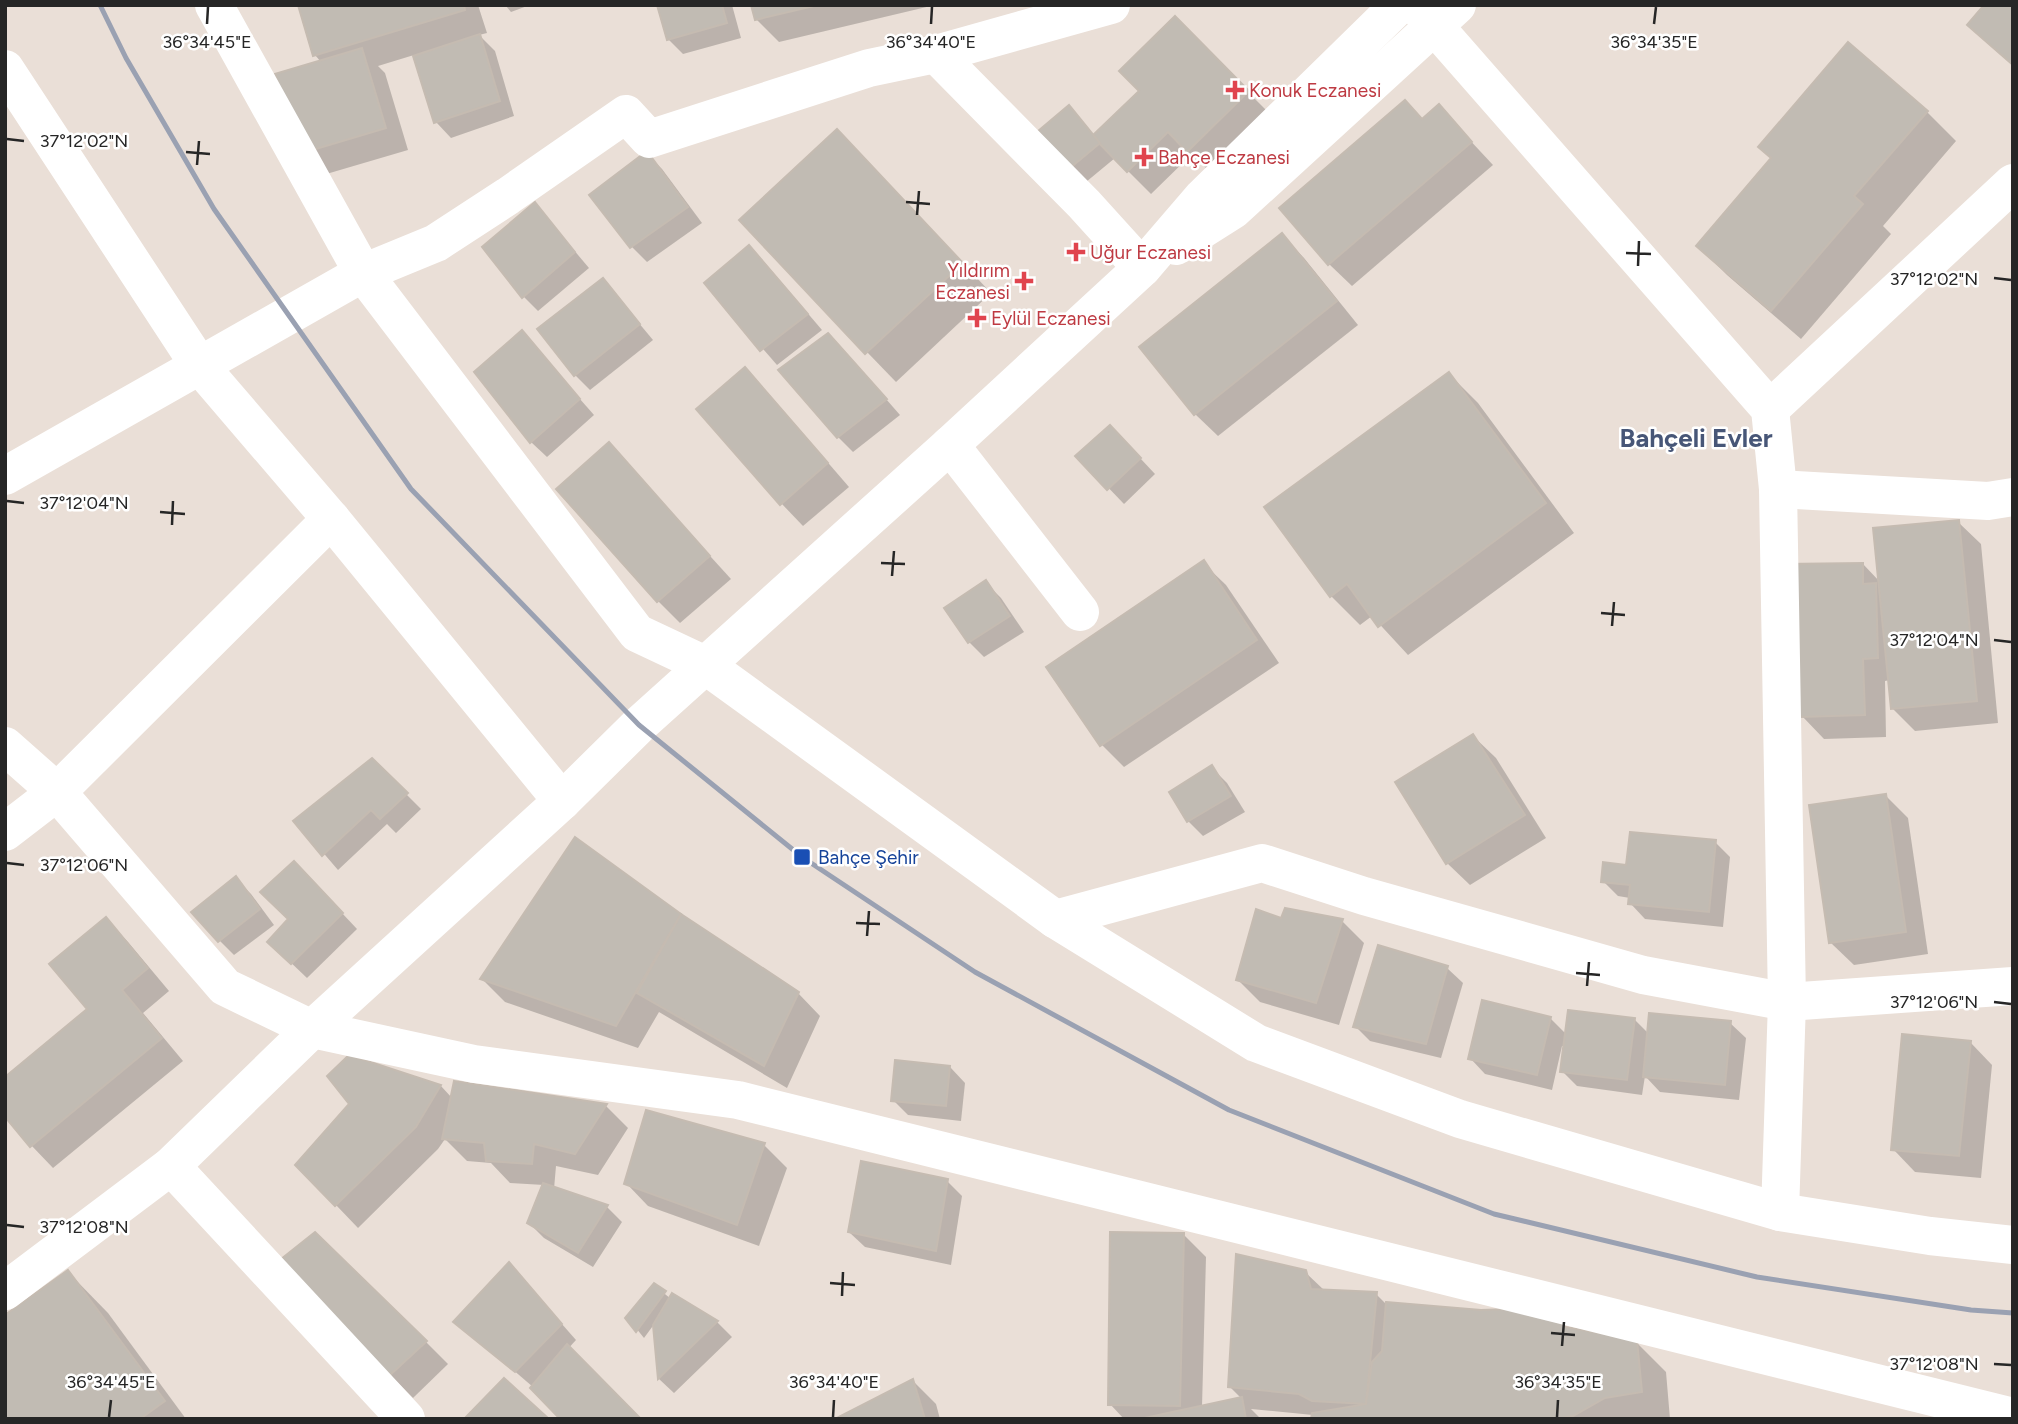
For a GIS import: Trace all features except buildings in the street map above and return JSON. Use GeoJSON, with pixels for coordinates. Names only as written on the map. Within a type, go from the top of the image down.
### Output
{"type":"FeatureCollection","features":[{"type":"Feature","properties":{"kind":"street"},"geometry":{"type":"LineString","coordinates":[[214,5],[363,273],[637,633],[705,665],[1055,919],[1256,1043],[1460,1119],[1780,1212],[1930,1236],[2013,1245]]}},
{"type":"Feature","properties":{"kind":"street"},"geometry":{"type":"LineString","coordinates":[[6,475],[363,273],[436,243],[626,114],[649,139],[869,68],[936,54],[1111,5]]}},
{"type":"Feature","properties":{"kind":"street"},"geometry":{"type":"LineString","coordinates":[[5,1291],[171,1166],[312,1029],[562,802],[639,725],[1142,268],[1203,197],[1399,5]]}},
{"type":"Feature","properties":{"kind":"street"},"geometry":{"type":"LineString","coordinates":[[1142,268],[1233,210],[1437,12],[1770,409],[1778,489],[1787,1002],[1780,1212]]}},
{"type":"Feature","properties":{"kind":"street"},"geometry":{"type":"LineString","coordinates":[[936,54],[1084,204],[1142,268]]}},
{"type":"Feature","properties":{"kind":"street"},"geometry":{"type":"LineString","coordinates":[[5,69],[199,365],[331,519],[562,802]]}},
{"type":"Feature","properties":{"kind":"street"},"geometry":{"type":"LineString","coordinates":[[1770,409],[2013,183]]}},
{"type":"Feature","properties":{"kind":"street"},"geometry":{"type":"LineString","coordinates":[[950,445],[1080,612]]}},
{"type":"Feature","properties":{"kind":"street"},"geometry":{"type":"LineString","coordinates":[[1778,489],[1989,501],[2013,497]]}},
{"type":"Feature","properties":{"kind":"street"},"geometry":{"type":"LineString","coordinates":[[5,832],[57,792],[331,519]]}},
{"type":"Feature","properties":{"kind":"street"},"geometry":{"type":"LineString","coordinates":[[5,746],[57,792],[225,987],[312,1029],[474,1064],[738,1100],[2013,1417]]}},
{"type":"Feature","properties":{"kind":"street"},"geometry":{"type":"LineString","coordinates":[[1055,919],[1262,863],[1364,896],[1643,975],[1787,1002],[2013,986]]}},
{"type":"Feature","properties":{"kind":"street"},"geometry":{"type":"LineString","coordinates":[[171,1166],[406,1419]]}},
{"type":"Feature","properties":{"kind":"railway"},"geometry":{"type":"LineString","coordinates":[[100,5],[126,58],[214,209],[411,489],[639,725],[802,857],[975,972],[1229,1110],[1494,1214],[1757,1277],[1971,1310],[2013,1313]]}},
{"type":"Feature","properties":{"kind":"place","name":"Konuk Eczanesi"},"geometry":{"type":"Point","coordinates":[1235,90]}},
{"type":"Feature","properties":{"kind":"place","name":"Bahçe Eczanesi"},"geometry":{"type":"Point","coordinates":[1144,157]}},
{"type":"Feature","properties":{"kind":"place","name":"Uğur Eczanesi"},"geometry":{"type":"Point","coordinates":[1076,252]}},
{"type":"Feature","properties":{"kind":"place","name":"Yıldırım Eczanesi"},"geometry":{"type":"Point","coordinates":[1024,281]}},
{"type":"Feature","properties":{"kind":"place","name":"Eylül Eczanesi"},"geometry":{"type":"Point","coordinates":[977,318]}},
{"type":"Feature","properties":{"kind":"place","name":"Bahçe Şehir"},"geometry":{"type":"Point","coordinates":[802,857]}},
{"type":"Feature","properties":{"kind":"district","name":"Bahçeli Evler"},"geometry":{"type":"Point","coordinates":[1696,438]}}]}
